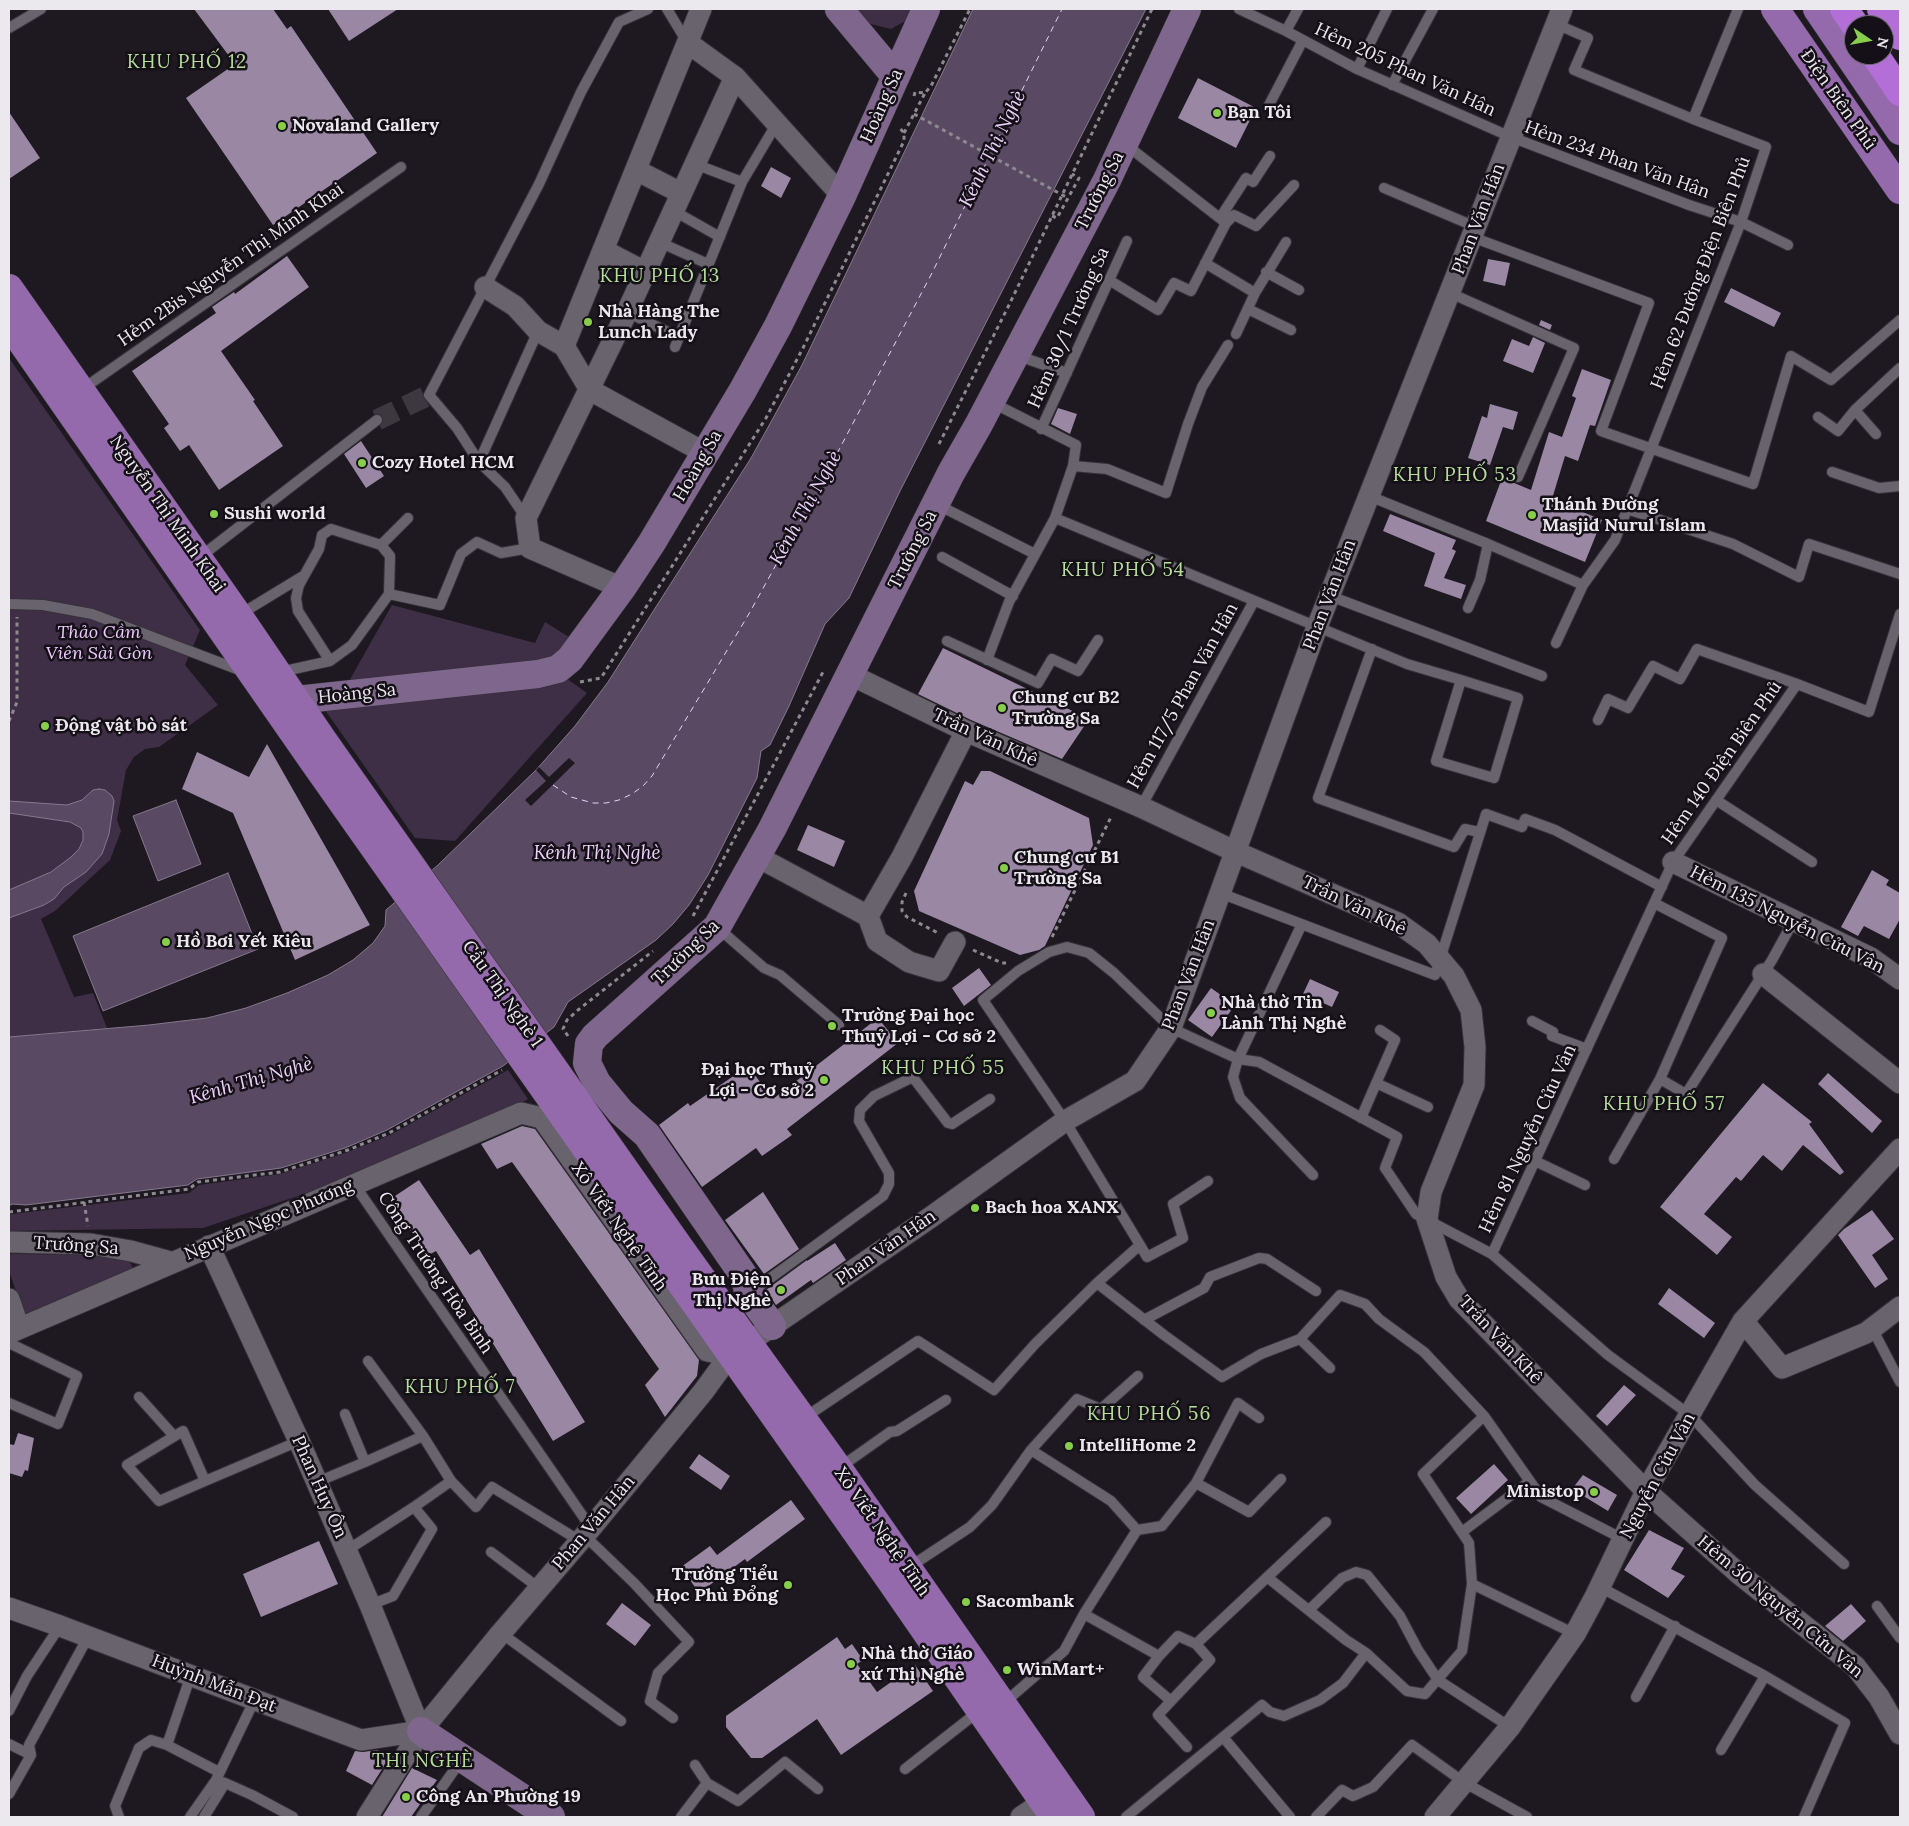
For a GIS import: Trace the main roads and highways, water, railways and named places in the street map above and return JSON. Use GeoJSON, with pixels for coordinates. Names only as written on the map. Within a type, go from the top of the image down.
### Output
{"type":"FeatureCollection","features":[{"type":"Feature","properties":{"kind":"highway"},"geometry":{"type":"LineString","coordinates":[[1881,9],[1900,36]]}},
{"type":"Feature","properties":{"kind":"highway"},"geometry":{"type":"LineString","coordinates":[[1882,65],[1900,92]]}},
{"type":"Feature","properties":{"kind":"main road","name":"Điện Biên Phủ"},"geometry":{"type":"LineString","coordinates":[[1775,9],[1900,190]]}},
{"type":"Feature","properties":{"kind":"main road","name":"Điện Biên Phủ"},"geometry":{"type":"LineString","coordinates":[[1817,9],[1900,131]]}},
{"type":"Feature","properties":{"kind":"main road","name":"Nguyễn Thị Minh Khai"},"geometry":{"type":"LineString","coordinates":[[9,288],[238,615],[266,674],[296,700],[318,751]]}},
{"type":"Feature","properties":{"kind":"main road","name":"Nguyễn Thị Minh Khai"},"geometry":{"type":"LineString","coordinates":[[9,324],[266,674],[318,751]]}},
{"type":"Feature","properties":{"kind":"main road","name":"Cầu Thị Nghè 1"},"geometry":{"type":"LineString","coordinates":[[318,751],[671,1254]]}},
{"type":"Feature","properties":{"kind":"main road","name":"Xô Viết Nghệ Tĩnh"},"geometry":{"type":"LineString","coordinates":[[671,1254],[991,1708],[1081,1817]]}},
{"type":"Feature","properties":{"kind":"main road","name":"Xô Viết Nghệ Tĩnh"},"geometry":{"type":"LineString","coordinates":[[739,1349],[802,1419],[838,1468],[898,1574]]}},
{"type":"Feature","properties":{"kind":"main road","name":"Xô Viết Nghệ Tĩnh"},"geometry":{"type":"LineString","coordinates":[[991,1708],[1049,1809]]}},
{"type":"Feature","properties":{"kind":"water","name":"Kênh Thị Nghè"},"geometry":{"type":"Polygon","coordinates":[[[973,9],[1146,9],[900,491],[849,598],[825,624],[770,745],[761,751],[757,778],[708,875],[689,905],[656,940],[568,1002],[554,1027],[503,1066],[387,1130],[345,1148],[281,1168],[197,1179],[188,1185],[26,1205],[12,1204],[9,1206],[9,1037],[207,1018],[246,1008],[328,975],[353,960],[373,943],[385,926],[386,910],[438,865],[536,770],[575,726],[608,682],[751,458],[802,365],[973,9]]]}},
{"type":"Feature","properties":{"kind":"water"},"geometry":{"type":"Polygon","coordinates":[[[93,790],[105,790],[112,796],[114,801],[109,834],[102,854],[86,872],[64,887],[54,899],[44,905],[9,918],[9,890],[51,872],[71,857],[79,849],[83,840],[83,832],[81,828],[70,822],[9,813],[9,801],[67,805],[82,800],[93,790]]]}},
{"type":"Feature","properties":{"kind":"water"},"geometry":{"type":"Polygon","coordinates":[[[176,800],[201,864],[158,881],[133,816],[176,800]]]}},
{"type":"Feature","properties":{"kind":"water","name":"Hồ Bơi Yết Kiêu"},"geometry":{"type":"Polygon","coordinates":[[[228,873],[258,949],[103,1011],[73,936],[228,873]]]}},
{"type":"Feature","properties":{"kind":"tunnel"},"geometry":{"type":"LineString","coordinates":[[377,420],[429,395]]}},
{"type":"Feature","properties":{"kind":"place","name":"Bạn Tôi"},"geometry":{"type":"Point","coordinates":[1217,113]}},
{"type":"Feature","properties":{"kind":"place","name":"Novaland Gallery"},"geometry":{"type":"Point","coordinates":[282,126]}},
{"type":"Feature","properties":{"kind":"place","name":"Nhà Hàng The Lunch Lady"},"geometry":{"type":"Point","coordinates":[588,322]}},
{"type":"Feature","properties":{"kind":"place","name":"Cozy Hotel HCM"},"geometry":{"type":"Point","coordinates":[362,463]}},
{"type":"Feature","properties":{"kind":"place","name":"Sushi world"},"geometry":{"type":"Point","coordinates":[214,514]}},
{"type":"Feature","properties":{"kind":"place","name":"Thánh Đường Masjid Nurul Islam"},"geometry":{"type":"Point","coordinates":[1532,515]}},
{"type":"Feature","properties":{"kind":"place","name":"Chung cư B2 Trường Sa"},"geometry":{"type":"Point","coordinates":[1002,708]}},
{"type":"Feature","properties":{"kind":"place","name":"Động vật bò sát"},"geometry":{"type":"Point","coordinates":[45,726]}},
{"type":"Feature","properties":{"kind":"place","name":"Chung cư B1 Trường Sa"},"geometry":{"type":"Point","coordinates":[1004,868]}},
{"type":"Feature","properties":{"kind":"place","name":"Hồ Bơi Yết Kiêu"},"geometry":{"type":"Point","coordinates":[166,942]}},
{"type":"Feature","properties":{"kind":"place","name":"Nhà thờ Tin Lành Thị Nghè"},"geometry":{"type":"Point","coordinates":[1211,1013]}},
{"type":"Feature","properties":{"kind":"place","name":"Trường Đại học Thuỷ Lợi - Cơ sở 2"},"geometry":{"type":"Point","coordinates":[832,1026]}},
{"type":"Feature","properties":{"kind":"place","name":"Đại học Thuỷ Lợi - Cơ sở 2"},"geometry":{"type":"Point","coordinates":[824,1080]}},
{"type":"Feature","properties":{"kind":"place","name":"Bach hoa XANX"},"geometry":{"type":"Point","coordinates":[975,1208]}},
{"type":"Feature","properties":{"kind":"place","name":"Bưu Điện Thị Nghè"},"geometry":{"type":"Point","coordinates":[781,1290]}},
{"type":"Feature","properties":{"kind":"place","name":"IntelliHome 2"},"geometry":{"type":"Point","coordinates":[1069,1446]}},
{"type":"Feature","properties":{"kind":"place","name":"Ministop"},"geometry":{"type":"Point","coordinates":[1594,1492]}},
{"type":"Feature","properties":{"kind":"place","name":"Trường Tiểu Học Phù Đổng"},"geometry":{"type":"Point","coordinates":[788,1585]}},
{"type":"Feature","properties":{"kind":"place","name":"Sacombank"},"geometry":{"type":"Point","coordinates":[966,1602]}},
{"type":"Feature","properties":{"kind":"place","name":"Nhà thờ Giáo xứ Thị Nghè"},"geometry":{"type":"Point","coordinates":[851,1664]}},
{"type":"Feature","properties":{"kind":"place","name":"WinMart+"},"geometry":{"type":"Point","coordinates":[1007,1670]}},
{"type":"Feature","properties":{"kind":"place","name":"Công An Phường 19"},"geometry":{"type":"Point","coordinates":[406,1797]}},
{"type":"Feature","properties":{"kind":"district","name":"KHU PHỐ 12"},"geometry":{"type":"Point","coordinates":[187,63]}},
{"type":"Feature","properties":{"kind":"district","name":"KHU PHỐ 13"},"geometry":{"type":"Point","coordinates":[660,277]}},
{"type":"Feature","properties":{"kind":"district","name":"KHU PHỐ 53"},"geometry":{"type":"Point","coordinates":[1455,476]}},
{"type":"Feature","properties":{"kind":"district","name":"KHU PHỐ 54"},"geometry":{"type":"Point","coordinates":[1123,571]}},
{"type":"Feature","properties":{"kind":"district","name":"KHU PHỐ 55"},"geometry":{"type":"Point","coordinates":[943,1069]}},
{"type":"Feature","properties":{"kind":"district","name":"KHU PHỐ 57"},"geometry":{"type":"Point","coordinates":[1664,1105]}},
{"type":"Feature","properties":{"kind":"district","name":"KHU PHỐ 7"},"geometry":{"type":"Point","coordinates":[460,1388]}},
{"type":"Feature","properties":{"kind":"district","name":"KHU PHỐ 56"},"geometry":{"type":"Point","coordinates":[1149,1415]}},
{"type":"Feature","properties":{"kind":"district","name":"THỊ NGHÈ"},"geometry":{"type":"Point","coordinates":[423,1762]}},
{"type":"Feature","properties":{"kind":"park label","name":"Thảo Cầm Viên Sài Gòn"},"geometry":{"type":"Point","coordinates":[99,643]}}]}
